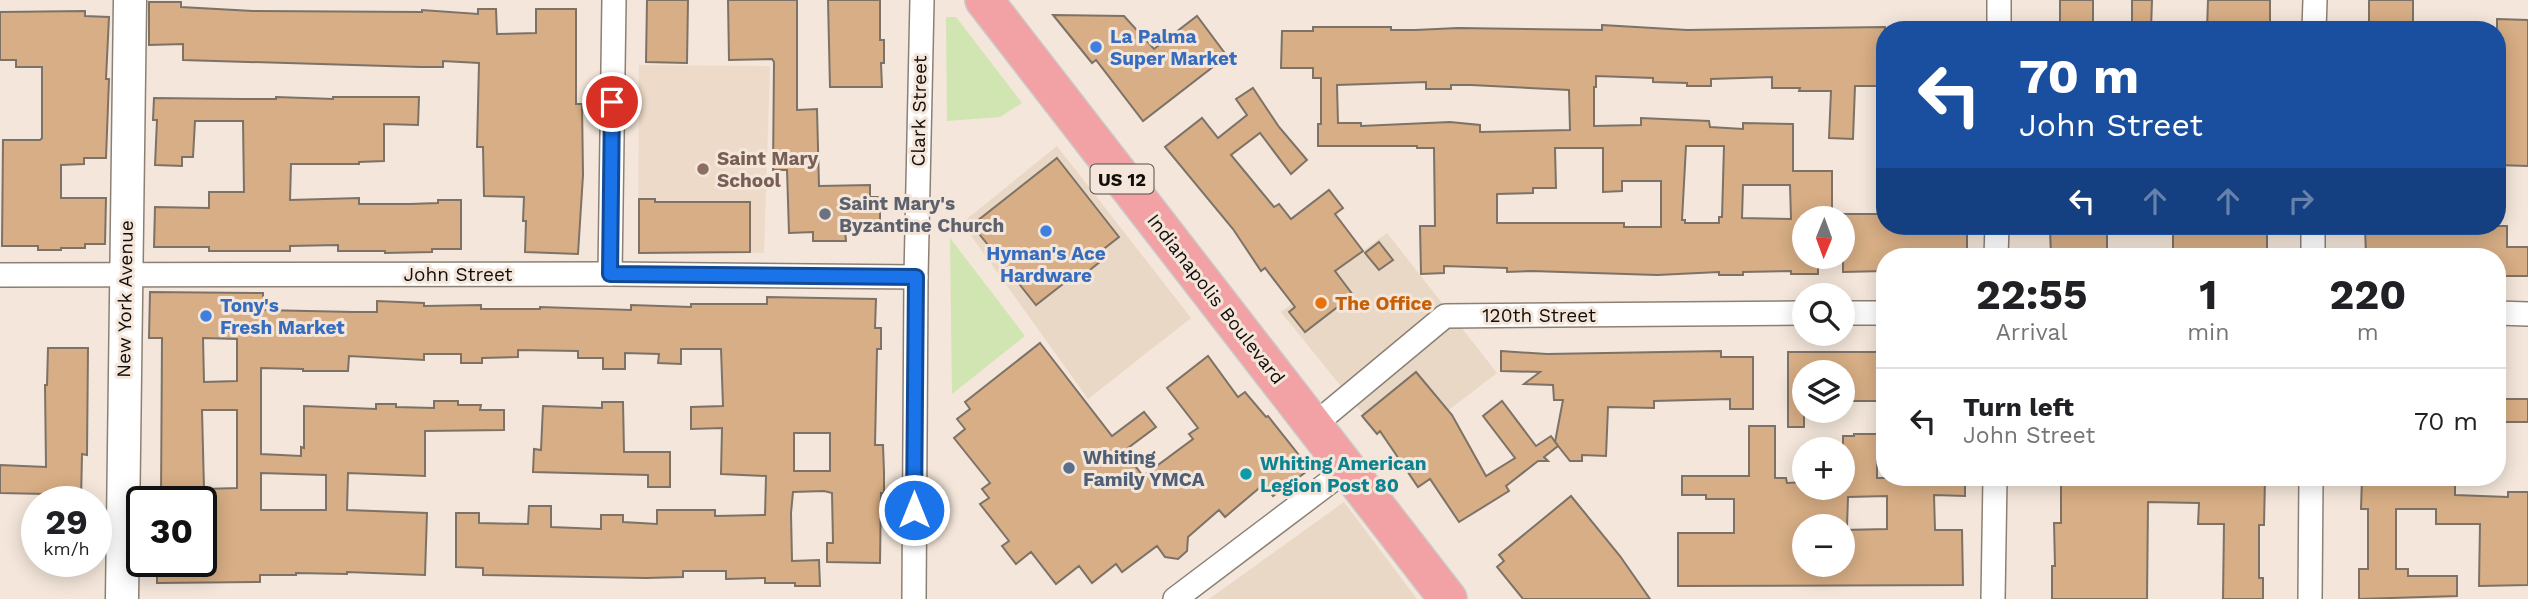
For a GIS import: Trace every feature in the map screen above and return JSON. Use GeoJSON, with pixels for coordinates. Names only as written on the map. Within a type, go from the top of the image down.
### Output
{"type":"FeatureCollection","features":[{"type":"Feature","properties":{"kind":"main road","name":"Indianapolis Boulevard"},"geometry":{"type":"LineString","coordinates":[[984,0],[1448,599]]}},
{"type":"Feature","properties":{"kind":"street","name":"New York Avenue"},"geometry":{"type":"LineString","coordinates":[[122,599],[130,0]]}},
{"type":"Feature","properties":{"kind":"street"},"geometry":{"type":"LineString","coordinates":[[610,274],[614,0]]}},
{"type":"Feature","properties":{"kind":"street","name":"Clark Street"},"geometry":{"type":"LineString","coordinates":[[914,599],[916,277],[922,0]]}},
{"type":"Feature","properties":{"kind":"street"},"geometry":{"type":"LineString","coordinates":[[1999,0],[1999,21]]}},
{"type":"Feature","properties":{"kind":"street"},"geometry":{"type":"LineString","coordinates":[[2314,21],[2315,0]]}},
{"type":"Feature","properties":{"kind":"street","name":"John Street"},"geometry":{"type":"LineString","coordinates":[[0,275],[610,274],[916,277]]}},
{"type":"Feature","properties":{"kind":"street","name":"120th Street"},"geometry":{"type":"LineString","coordinates":[[1314,425],[1445,316],[1792,313]]}},
{"type":"Feature","properties":{"kind":"street"},"geometry":{"type":"LineString","coordinates":[[1855,313],[1876,313]]}},
{"type":"Feature","properties":{"kind":"street"},"geometry":{"type":"LineString","coordinates":[[2506,313],[2528,314]]}},
{"type":"Feature","properties":{"kind":"street"},"geometry":{"type":"LineString","coordinates":[[1175,599],[1347,468]]}},
{"type":"Feature","properties":{"kind":"street"},"geometry":{"type":"LineString","coordinates":[[1993,599],[1994,486]]}},
{"type":"Feature","properties":{"kind":"street"},"geometry":{"type":"LineString","coordinates":[[2310,599],[2311,486]]}},
{"type":"Feature","properties":{"kind":"shaded area","name":"Saint Mary School"},"geometry":{"type":"Polygon","coordinates":[[[639,65],[770,66],[764,253],[638,250],[639,65]]]}},
{"type":"Feature","properties":{"kind":"shaded area"},"geometry":{"type":"Polygon","coordinates":[[[1057,146],[1191,318],[1088,399],[962,223],[1057,146]]]}},
{"type":"Feature","properties":{"kind":"shaded area"},"geometry":{"type":"Polygon","coordinates":[[[1387,233],[1497,373],[1394,452],[1281,312],[1387,233]]]}},
{"type":"Feature","properties":{"kind":"shaded area"},"geometry":{"type":"Polygon","coordinates":[[[1344,502],[1417,599],[1209,599],[1344,502]]]}},
{"type":"Feature","properties":{"kind":"green space"},"geometry":{"type":"Polygon","coordinates":[[[946,17],[956,17],[1022,103],[1000,117],[947,121],[946,17]]]}},
{"type":"Feature","properties":{"kind":"green space"},"geometry":{"type":"Polygon","coordinates":[[[950,238],[1025,336],[952,394],[950,238]]]}},
{"type":"Feature","properties":{"kind":"building"},"geometry":{"type":"Polygon","coordinates":[[[647,0],[688,0],[687,63],[646,62],[647,0]]]}},
{"type":"Feature","properties":{"kind":"building"},"geometry":{"type":"Polygon","coordinates":[[[728,0],[797,0],[797,110],[817,109],[819,186],[870,185],[870,197],[880,197],[880,228],[845,229],[846,241],[813,241],[813,232],[789,233],[787,170],[773,170],[774,62],[772,59],[729,60],[728,0]]]}},
{"type":"Feature","properties":{"kind":"building"},"geometry":{"type":"Polygon","coordinates":[[[828,0],[880,0],[880,40],[884,40],[882,87],[830,87],[828,0]]]}},
{"type":"Feature","properties":{"kind":"building"},"geometry":{"type":"Polygon","coordinates":[[[2060,0],[2093,0],[2093,21],[2060,21],[2060,0]]]}},
{"type":"Feature","properties":{"kind":"building"},"geometry":{"type":"Polygon","coordinates":[[[2132,0],[2152,0],[2151,21],[2132,21],[2132,0]]]}},
{"type":"Feature","properties":{"kind":"building"},"geometry":{"type":"Polygon","coordinates":[[[2208,0],[2270,0],[2270,21],[2207,21],[2208,0]]]}},
{"type":"Feature","properties":{"kind":"building"},"geometry":{"type":"Polygon","coordinates":[[[2369,0],[2413,0],[2413,21],[2369,21],[2369,0]]]}},
{"type":"Feature","properties":{"kind":"building"},"geometry":{"type":"Polygon","coordinates":[[[149,2],[181,2],[181,7],[253,11],[422,10],[478,14],[478,9],[496,9],[497,34],[536,33],[536,9],[576,9],[576,104],[582,104],[583,175],[578,254],[525,252],[524,197],[484,196],[483,147],[477,147],[479,63],[443,61],[443,67],[420,67],[183,60],[183,44],[149,45],[149,2]]]}},
{"type":"Feature","properties":{"kind":"building"},"geometry":{"type":"Polygon","coordinates":[[[85,11],[85,16],[109,17],[106,158],[84,158],[84,164],[61,165],[61,198],[106,198],[105,244],[85,244],[85,248],[61,250],[38,250],[38,246],[2,246],[3,140],[42,138],[42,67],[16,67],[16,60],[0,60],[0,12],[85,11]]]}},
{"type":"Feature","properties":{"kind":"building"},"geometry":{"type":"Polygon","coordinates":[[[1053,15],[1124,16],[1154,49],[1197,16],[1227,56],[1143,121],[1096,60],[1092,63],[1053,15]]]}},
{"type":"Feature","properties":{"kind":"building"},"geometry":{"type":"Polygon","coordinates":[[[2528,20],[2528,166],[2506,165],[2506,21],[2497,21],[2528,20]]]}},
{"type":"Feature","properties":{"kind":"building"},"geometry":{"type":"Polygon","coordinates":[[[1602,25],[1687,30],[1876,27],[1876,86],[1855,86],[1853,139],[1829,138],[1831,91],[1772,88],[1772,77],[1711,79],[1711,86],[1687,86],[1687,83],[1653,82],[1653,78],[1596,76],[1594,126],[1641,125],[1641,118],[1709,121],[1710,127],[1743,129],[1743,123],[1793,124],[1793,171],[1832,171],[1832,206],[1792,206],[1792,270],[1818,270],[1818,274],[1791,274],[1791,271],[1743,272],[1743,275],[1719,275],[1719,272],[1657,275],[1507,272],[1507,268],[1444,266],[1444,273],[1421,274],[1420,226],[1435,226],[1434,148],[1318,146],[1321,78],[1313,78],[1313,68],[1281,68],[1282,31],[1313,31],[1313,27],[1391,27],[1391,30],[1602,30],[1602,25]],[[1426,82],[1337,85],[1338,123],[1361,123],[1361,126],[1450,122],[1480,125],[1480,132],[1570,130],[1569,90],[1471,85],[1451,85],[1451,89],[1426,89],[1426,82]],[[1686,146],[1682,220],[1685,220],[1685,223],[1719,223],[1719,217],[1722,217],[1724,146],[1686,146]],[[1555,148],[1556,188],[1533,188],[1533,193],[1497,194],[1497,223],[1624,223],[1624,227],[1661,227],[1661,181],[1622,181],[1622,191],[1603,192],[1603,148],[1555,148]],[[1743,185],[1742,218],[1791,219],[1790,185],[1743,185]]]}},
{"type":"Feature","properties":{"kind":"building"},"geometry":{"type":"Polygon","coordinates":[[[1253,88],[1279,127],[1307,160],[1291,174],[1260,133],[1231,155],[1274,207],[1279,204],[1291,219],[1329,190],[1343,208],[1335,214],[1363,251],[1335,271],[1353,295],[1305,332],[1289,312],[1295,307],[1265,268],[1261,271],[1233,229],[1165,147],[1202,118],[1218,138],[1247,115],[1236,99],[1253,88]]]}},
{"type":"Feature","properties":{"kind":"building"},"geometry":{"type":"Polygon","coordinates":[[[419,97],[418,125],[384,124],[384,161],[359,164],[291,164],[290,200],[359,198],[359,204],[410,204],[461,200],[461,249],[385,253],[338,251],[338,245],[290,246],[290,251],[209,251],[209,247],[154,247],[155,207],[209,208],[209,192],[244,192],[243,121],[195,121],[193,157],[182,157],[182,166],[155,165],[157,120],[153,120],[154,98],[419,97]]]}},
{"type":"Feature","properties":{"kind":"building","name":"Hyman's Ace Hardware"},"geometry":{"type":"Polygon","coordinates":[[[1057,158],[1119,237],[1096,255],[1101,261],[1081,277],[1077,273],[1036,305],[972,225],[1057,158]]]}},
{"type":"Feature","properties":{"kind":"building"},"geometry":{"type":"Polygon","coordinates":[[[639,199],[655,199],[655,202],[750,202],[750,252],[639,253],[639,199]]]}},
{"type":"Feature","properties":{"kind":"building"},"geometry":{"type":"Polygon","coordinates":[[[1855,214],[1876,214],[1876,235],[1967,235],[1967,248],[1876,248],[1876,271],[1843,272],[1855,270],[1855,214]]]}},
{"type":"Feature","properties":{"kind":"building"},"geometry":{"type":"Polygon","coordinates":[[[2507,226],[2507,247],[2528,247],[2528,276],[2506,276],[2506,248],[2366,248],[2365,235],[2506,235],[2507,226]]]}},
{"type":"Feature","properties":{"kind":"building"},"geometry":{"type":"Polygon","coordinates":[[[2050,235],[2107,235],[2107,248],[2051,248],[2050,235]]]}},
{"type":"Feature","properties":{"kind":"building"},"geometry":{"type":"Polygon","coordinates":[[[2173,235],[2267,235],[2267,248],[2173,248],[2173,235]]]}},
{"type":"Feature","properties":{"kind":"building"},"geometry":{"type":"Polygon","coordinates":[[[1379,242],[1393,260],[1379,270],[1365,253],[1379,242]]]}},
{"type":"Feature","properties":{"kind":"building"},"geometry":{"type":"Polygon","coordinates":[[[150,292],[263,293],[263,310],[353,312],[377,312],[377,301],[424,303],[424,306],[481,305],[481,309],[540,307],[631,310],[631,305],[691,307],[691,304],[767,304],[767,297],[876,299],[875,328],[881,328],[881,349],[877,349],[875,445],[883,445],[884,472],[880,563],[827,562],[827,543],[833,543],[832,493],[824,491],[793,492],[791,513],[792,561],[819,560],[820,586],[765,583],[765,578],[726,579],[726,571],[683,571],[683,577],[646,578],[483,575],[483,568],[456,567],[456,513],[479,513],[479,523],[528,524],[529,506],[551,506],[551,527],[601,529],[601,515],[623,515],[623,522],[657,524],[657,510],[715,510],[715,516],[765,515],[766,476],[721,474],[722,428],[691,429],[691,407],[723,406],[721,349],[681,349],[681,364],[658,363],[659,354],[625,353],[625,369],[603,369],[603,358],[578,358],[578,351],[518,350],[518,357],[482,358],[482,363],[461,363],[461,354],[424,354],[424,360],[349,356],[348,371],[261,368],[261,454],[301,456],[301,447],[304,448],[304,406],[376,409],[376,404],[396,404],[396,407],[434,408],[434,401],[458,401],[458,405],[481,405],[480,410],[504,410],[504,430],[425,431],[425,476],[348,473],[347,510],[427,513],[425,575],[296,573],[260,575],[260,582],[157,583],[157,577],[217,577],[217,489],[237,488],[237,410],[202,410],[204,486],[161,486],[162,338],[149,338],[150,292]],[[203,338],[204,382],[237,381],[237,339],[203,338]],[[794,433],[794,471],[830,471],[830,433],[794,433]],[[261,473],[261,510],[326,510],[326,475],[261,473]]]}},
{"type":"Feature","properties":{"kind":"building","name":"Whiting Family YMCA"},"geometry":{"type":"Polygon","coordinates":[[[1040,343],[1112,436],[1144,412],[1156,427],[1124,451],[1143,476],[1193,439],[1189,434],[1198,428],[1167,388],[1208,356],[1238,397],[1245,392],[1310,469],[1273,496],[1264,484],[1225,517],[1219,510],[1188,537],[1187,551],[1178,559],[1165,557],[1157,546],[1122,572],[1116,564],[1092,583],[1079,566],[1056,584],[1031,552],[1016,564],[1002,546],[1009,541],[980,504],[989,498],[982,489],[990,483],[954,438],[965,429],[957,419],[970,409],[965,402],[1040,343]]]}},
{"type":"Feature","properties":{"kind":"building"},"geometry":{"type":"Polygon","coordinates":[[[48,348],[88,348],[87,455],[82,454],[81,486],[21,486],[21,493],[0,493],[0,465],[46,467],[48,348]]]}},
{"type":"Feature","properties":{"kind":"building"},"geometry":{"type":"Polygon","coordinates":[[[1501,351],[1547,354],[1721,351],[1721,357],[1753,357],[1753,409],[1730,409],[1730,399],[1654,401],[1654,408],[1608,407],[1606,456],[1582,455],[1582,461],[1570,461],[1555,442],[1563,400],[1554,400],[1553,385],[1524,384],[1540,372],[1501,371],[1501,351]]]}},
{"type":"Feature","properties":{"kind":"building"},"geometry":{"type":"Polygon","coordinates":[[[1788,352],[1876,352],[1876,401],[1855,401],[1855,360],[1792,360],[1792,423],[1804,423],[1804,427],[1788,427],[1788,352]]]}},
{"type":"Feature","properties":{"kind":"building"},"geometry":{"type":"Polygon","coordinates":[[[1416,372],[1452,415],[1486,476],[1515,458],[1483,416],[1502,401],[1536,446],[1551,436],[1558,446],[1544,457],[1548,461],[1538,461],[1506,486],[1509,491],[1459,522],[1430,479],[1418,487],[1380,431],[1377,434],[1362,416],[1416,372]]]}},
{"type":"Feature","properties":{"kind":"building"},"geometry":{"type":"Polygon","coordinates":[[[2506,399],[2528,399],[2528,422],[2506,422],[2506,399]]]}},
{"type":"Feature","properties":{"kind":"building"},"geometry":{"type":"Polygon","coordinates":[[[602,402],[623,402],[624,452],[670,452],[670,487],[648,487],[648,475],[533,472],[534,449],[541,450],[543,406],[602,408],[602,402]]]}},
{"type":"Feature","properties":{"kind":"building"},"geometry":{"type":"Polygon","coordinates":[[[1749,426],[1775,426],[1775,478],[1786,478],[1787,483],[1792,483],[1792,500],[1848,500],[1847,514],[1792,514],[1792,577],[1855,577],[1855,530],[1887,529],[1887,496],[1855,497],[1855,437],[1843,436],[1876,434],[1876,486],[1965,486],[1965,496],[1934,495],[1935,530],[1962,530],[1963,585],[1678,586],[1678,533],[1734,533],[1734,499],[1706,499],[1706,495],[1682,495],[1682,476],[1749,476],[1749,426]]]}},
{"type":"Feature","properties":{"kind":"building"},"geometry":{"type":"Polygon","coordinates":[[[2061,486],[2265,486],[2264,525],[2259,525],[2259,578],[2263,578],[2263,599],[2223,599],[2224,524],[2198,524],[2199,503],[2148,502],[2147,599],[2052,599],[2052,566],[2055,566],[2054,523],[2061,523],[2061,486]]]}},
{"type":"Feature","properties":{"kind":"building"},"geometry":{"type":"Polygon","coordinates":[[[2362,486],[2455,486],[2455,495],[2508,497],[2508,492],[2528,492],[2528,585],[2479,586],[2480,524],[2436,524],[2436,509],[2396,509],[2396,569],[2408,569],[2408,576],[2457,576],[2457,596],[2359,599],[2359,569],[2368,569],[2368,509],[2361,509],[2362,486]]]}},
{"type":"Feature","properties":{"kind":"building"},"geometry":{"type":"Polygon","coordinates":[[[1571,496],[1620,556],[1650,599],[1523,599],[1497,567],[1504,561],[1499,555],[1571,496]]]}},
{"type":"Feature","properties":{"kind":"place","name":"La Palma Super Market"},"geometry":{"type":"Point","coordinates":[1096,47]}},
{"type":"Feature","properties":{"kind":"place","name":"Saint Mary School"},"geometry":{"type":"Point","coordinates":[703,169]}},
{"type":"Feature","properties":{"kind":"place","name":"Saint Mary's Byzantine Church"},"geometry":{"type":"Point","coordinates":[825,214]}},
{"type":"Feature","properties":{"kind":"place","name":"Hyman's Ace Hardware"},"geometry":{"type":"Point","coordinates":[1046,231]}},
{"type":"Feature","properties":{"kind":"place","name":"The Office"},"geometry":{"type":"Point","coordinates":[1321,303]}},
{"type":"Feature","properties":{"kind":"place","name":"Tony's Fresh Market"},"geometry":{"type":"Point","coordinates":[206,316]}},
{"type":"Feature","properties":{"kind":"place","name":"Whiting Family YMCA"},"geometry":{"type":"Point","coordinates":[1069,468]}},
{"type":"Feature","properties":{"kind":"place","name":"Whiting American Legion Post 80"},"geometry":{"type":"Point","coordinates":[1246,474]}},
{"type":"Feature","properties":{"kind":"route"},"geometry":{"type":"LineString","coordinates":[[612,102],[610,274],[916,277],[914,510]]}}]}
